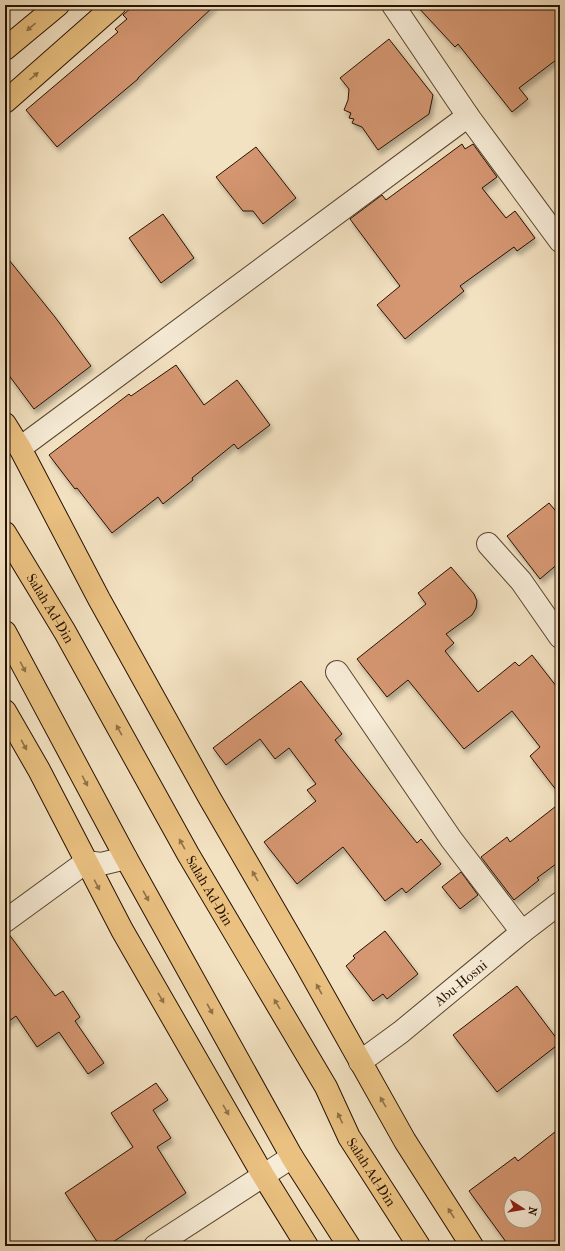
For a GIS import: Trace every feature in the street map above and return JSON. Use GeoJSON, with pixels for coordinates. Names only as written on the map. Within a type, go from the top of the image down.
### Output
{"type":"FeatureCollection","features":[{"type":"Feature","properties":{"kind":"main road"},"geometry":{"type":"LineString","coordinates":[[5,49],[58,5]]}},
{"type":"Feature","properties":{"kind":"main road"},"geometry":{"type":"LineString","coordinates":[[5,102],[115,5]]}},
{"type":"Feature","properties":{"kind":"main road"},"geometry":{"type":"LineString","coordinates":[[5,424],[20,448],[99,599],[209,797],[304,961],[405,1141],[472,1246]]}},
{"type":"Feature","properties":{"kind":"main road","name":"Salah Ad-Din"},"geometry":{"type":"LineString","coordinates":[[5,533],[65,632],[188,854],[326,1087],[349,1138],[419,1246]]}},
{"type":"Feature","properties":{"kind":"main road"},"geometry":{"type":"LineString","coordinates":[[5,632],[126,858],[292,1157],[349,1246]]}},
{"type":"Feature","properties":{"kind":"main road"},"geometry":{"type":"LineString","coordinates":[[5,711],[39,770],[122,930],[263,1175],[307,1246]]}},
{"type":"Feature","properties":{"kind":"street"},"geometry":{"type":"LineString","coordinates":[[393,5],[468,116],[560,241]]}},
{"type":"Feature","properties":{"kind":"street"},"geometry":{"type":"LineString","coordinates":[[20,448],[468,116]]}},
{"type":"Feature","properties":{"kind":"street"},"geometry":{"type":"LineString","coordinates":[[488,544],[521,582],[560,637]]}},
{"type":"Feature","properties":{"kind":"street"},"geometry":{"type":"LineString","coordinates":[[337,672],[451,839],[522,932]]}},
{"type":"Feature","properties":{"kind":"street"},"geometry":{"type":"LineString","coordinates":[[5,921],[86,862],[101,864],[126,858]]}},
{"type":"Feature","properties":{"kind":"street","name":"Abu-Hosni"},"geometry":{"type":"LineString","coordinates":[[360,1062],[402,1032],[522,932],[560,903]]}},
{"type":"Feature","properties":{"kind":"street"},"geometry":{"type":"LineString","coordinates":[[155,1246],[292,1157]]}},
{"type":"Feature","properties":{"kind":"building"},"geometry":{"type":"Polygon","coordinates":[[[134,5],[215,5],[138,79],[57,147],[26,110],[118,32],[115,29],[127,19],[123,15],[134,5]]]}},
{"type":"Feature","properties":{"kind":"building"},"geometry":{"type":"Polygon","coordinates":[[[416,5],[552,5],[560,15],[560,57],[519,88],[528,99],[512,112],[458,44],[455,47],[416,5]]]}},
{"type":"Feature","properties":{"kind":"building"},"geometry":{"type":"Polygon","coordinates":[[[389,39],[433,95],[429,114],[378,150],[362,127],[352,123],[354,119],[349,118],[351,113],[344,110],[348,100],[349,89],[340,78],[389,39]]]}},
{"type":"Feature","properties":{"kind":"building"},"geometry":{"type":"Polygon","coordinates":[[[462,144],[465,149],[473,144],[497,177],[482,188],[506,218],[515,211],[535,238],[517,251],[514,247],[460,286],[464,291],[405,339],[377,305],[400,286],[350,219],[382,195],[386,200],[462,144]]]}},
{"type":"Feature","properties":{"kind":"building"},"geometry":{"type":"Polygon","coordinates":[[[256,147],[296,198],[263,224],[253,211],[243,211],[216,177],[256,147]]]}},
{"type":"Feature","properties":{"kind":"building"},"geometry":{"type":"Polygon","coordinates":[[[163,214],[194,258],[161,283],[129,238],[163,214]]]}},
{"type":"Feature","properties":{"kind":"building"},"geometry":{"type":"Polygon","coordinates":[[[5,255],[55,317],[91,366],[34,409],[5,370],[5,255]]]}},
{"type":"Feature","properties":{"kind":"building"},"geometry":{"type":"Polygon","coordinates":[[[176,365],[204,405],[237,380],[270,425],[238,449],[234,444],[163,504],[158,497],[112,533],[49,455],[129,394],[131,396],[176,365]]]}},
{"type":"Feature","properties":{"kind":"building"},"geometry":{"type":"Polygon","coordinates":[[[549,503],[560,516],[560,562],[540,579],[507,536],[549,503]]]}},
{"type":"Feature","properties":{"kind":"building"},"geometry":{"type":"Polygon","coordinates":[[[451,567],[474,594],[477,601],[476,608],[472,615],[446,634],[454,643],[445,651],[478,692],[515,662],[519,666],[532,655],[560,691],[560,795],[530,756],[540,747],[512,711],[464,749],[408,680],[387,697],[357,659],[426,604],[418,593],[451,567]]]}},
{"type":"Feature","properties":{"kind":"building"},"geometry":{"type":"Polygon","coordinates":[[[301,681],[342,734],[335,740],[417,843],[421,839],[441,864],[406,893],[402,888],[385,901],[343,847],[297,884],[264,842],[316,801],[307,790],[316,784],[289,748],[275,759],[260,739],[226,765],[213,748],[301,681]]]}},
{"type":"Feature","properties":{"kind":"building"},"geometry":{"type":"Polygon","coordinates":[[[560,803],[560,861],[537,878],[539,880],[514,900],[481,857],[507,837],[510,842],[560,803]]]}},
{"type":"Feature","properties":{"kind":"building"},"geometry":{"type":"Polygon","coordinates":[[[461,872],[478,895],[460,909],[442,887],[461,872]]]}},
{"type":"Feature","properties":{"kind":"building"},"geometry":{"type":"Polygon","coordinates":[[[385,931],[418,974],[387,999],[383,994],[373,1001],[346,966],[355,958],[353,956],[385,931]]]}},
{"type":"Feature","properties":{"kind":"building"},"geometry":{"type":"Polygon","coordinates":[[[5,933],[8,933],[55,996],[63,991],[80,1017],[75,1021],[104,1063],[88,1074],[59,1032],[37,1047],[16,1016],[5,1024],[5,933]]]}},
{"type":"Feature","properties":{"kind":"building"},"geometry":{"type":"Polygon","coordinates":[[[517,986],[560,1043],[497,1092],[453,1035],[517,986]]]}},
{"type":"Feature","properties":{"kind":"building"},"geometry":{"type":"Polygon","coordinates":[[[156,1083],[168,1100],[153,1110],[171,1138],[157,1147],[186,1193],[107,1246],[100,1246],[65,1193],[133,1147],[111,1113],[156,1083]]]}},
{"type":"Feature","properties":{"kind":"building"},"geometry":{"type":"Polygon","coordinates":[[[560,1128],[560,1246],[509,1246],[469,1191],[515,1157],[518,1161],[560,1128]]]}}]}
